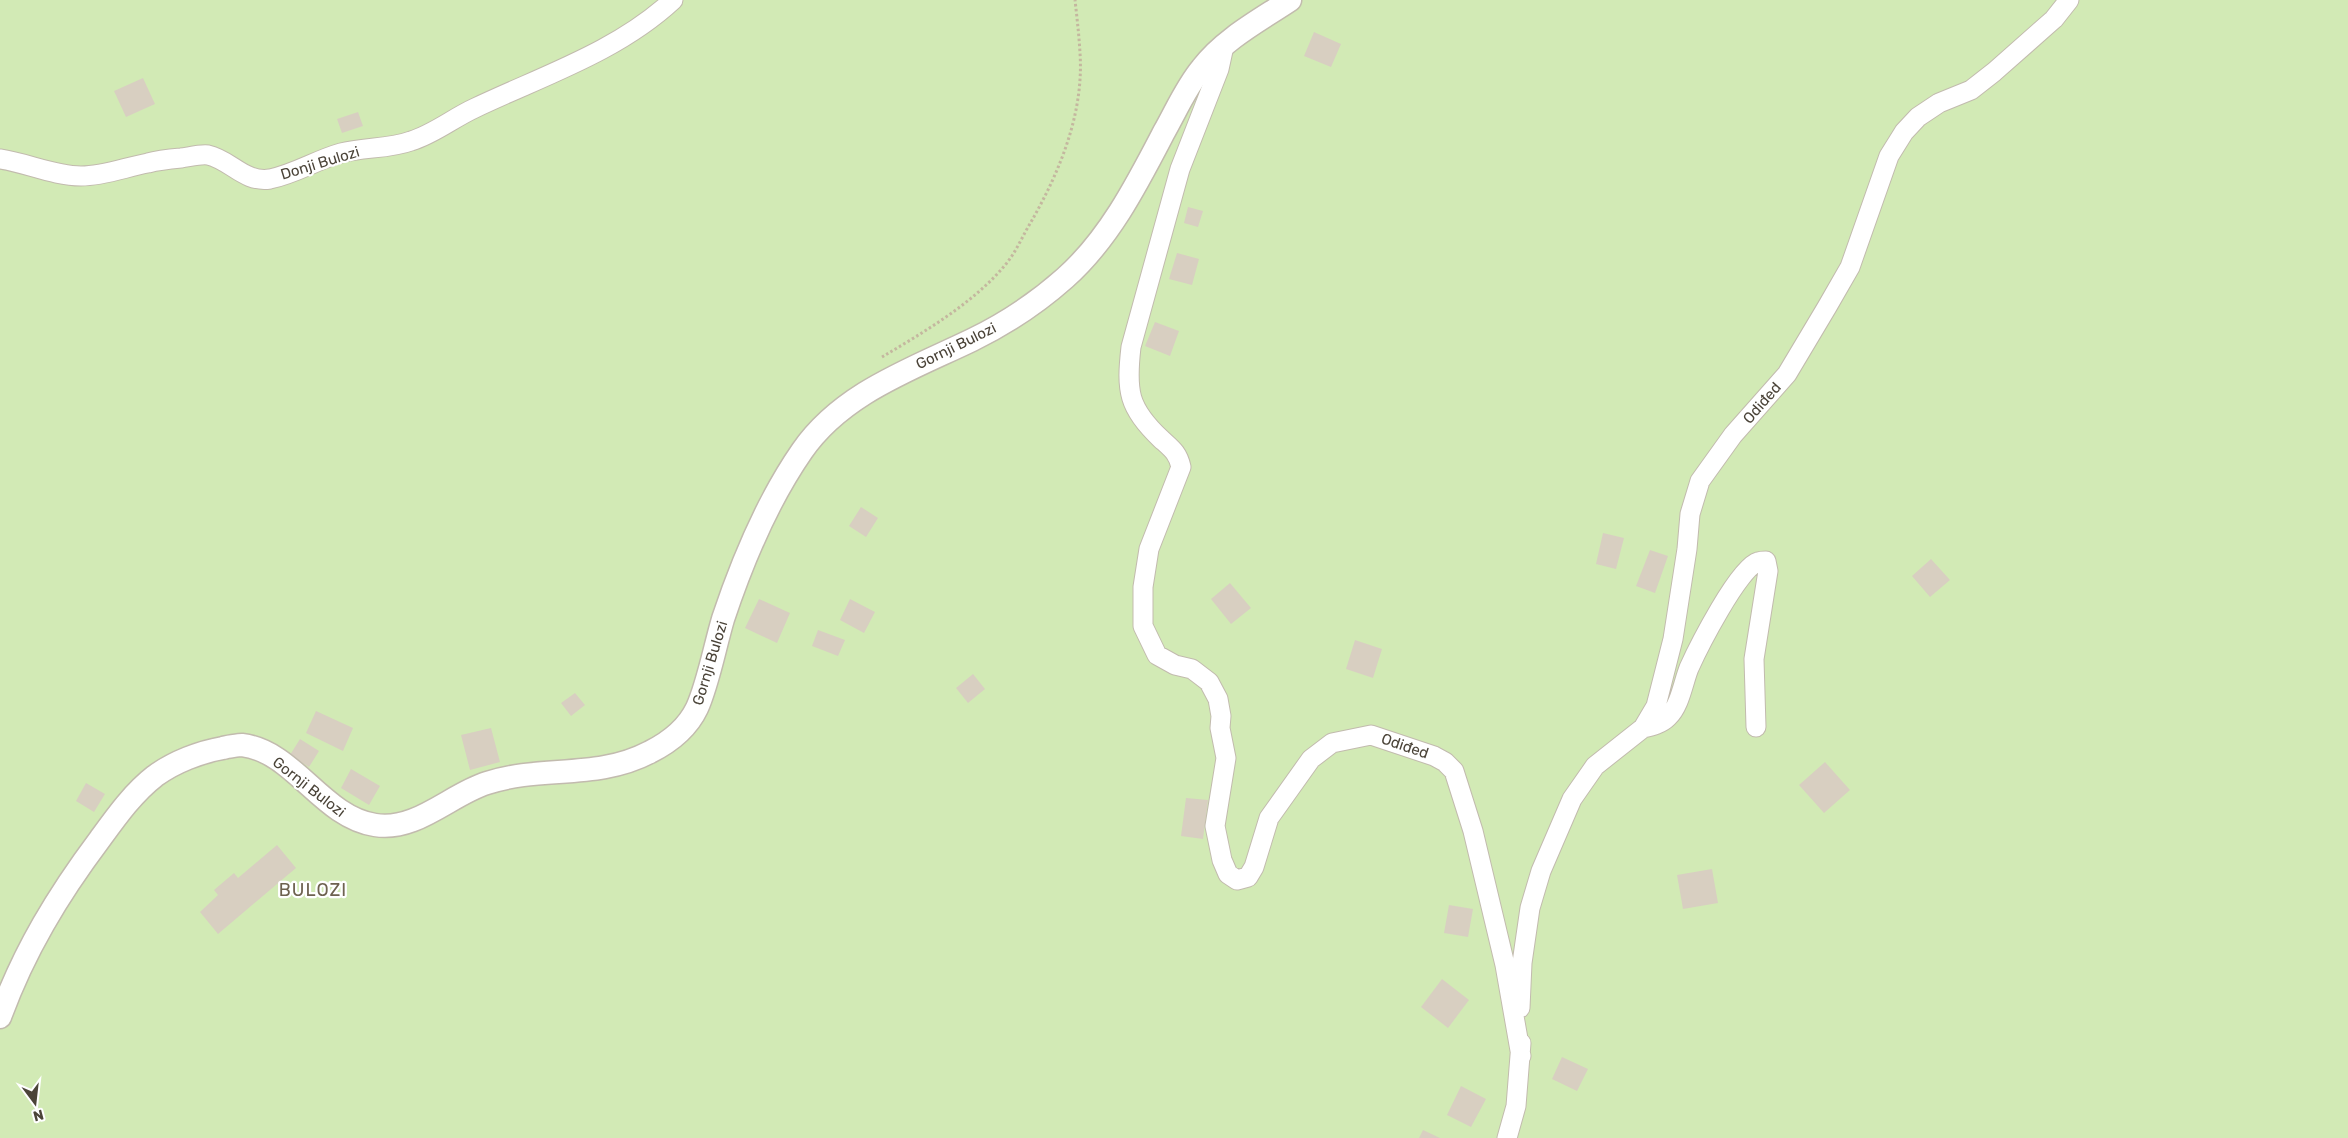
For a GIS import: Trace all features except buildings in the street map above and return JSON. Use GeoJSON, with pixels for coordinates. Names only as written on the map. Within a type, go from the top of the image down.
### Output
{"type":"FeatureCollection","features":[{"type":"Feature","properties":{"kind":"street","name":"Donji Bulozi"},"geometry":{"type":"LineString","coordinates":[[0,159],[64,174],[81,176],[99,174],[150,162],[206,155],[222,161],[250,178],[270,179],[288,174],[340,153],[379,146],[397,146],[414,141],[471,110],[587,58],[660,12],[673,0]]}},
{"type":"Feature","properties":{"kind":"street","name":"Gornji Bulozi"},"geometry":{"type":"LineString","coordinates":[[0,1017],[34,938],[78,868],[137,793],[158,774],[183,760],[209,750],[240,745],[265,753],[298,775],[330,804],[353,820],[382,826],[408,821],[431,811],[478,785],[502,778],[544,772],[582,772],[622,765],[651,752],[681,733],[696,709],[725,614],[762,525],[803,449],[819,430],[840,412],[872,390],[919,363],[975,339],[1024,309],[1066,277],[1100,240],[1152,157],[1190,84],[1205,64],[1224,46],[1290,0]]}},
{"type":"Feature","properties":{"kind":"street","name":"Odiđed"},"geometry":{"type":"LineString","coordinates":[[1507,1138],[1516,1106],[1521,1056],[1520,1005],[1522,963],[1530,908],[1540,871],[1572,799],[1596,766],[1643,728],[1656,706],[1673,639],[1687,549],[1690,514],[1700,481],[1733,435],[1787,374],[1850,267],[1889,156],[1904,132],[1918,117],[1939,102],[1971,90],[1994,72],[2054,19],[2069,0]]}},
{"type":"Feature","properties":{"kind":"street","name":"Odiđed"},"geometry":{"type":"LineString","coordinates":[[1224,46],[1219,69],[1180,169],[1131,347],[1128,374],[1130,394],[1139,416],[1179,456],[1181,467],[1149,549],[1143,588],[1143,626],[1157,655],[1175,665],[1192,669],[1209,682],[1218,699],[1221,716],[1220,728],[1226,758],[1215,826],[1225,867],[1228,874],[1237,880],[1248,877],[1254,867],[1270,818],[1291,786],[1311,759],[1332,743],[1371,735],[1434,756],[1454,771],[1473,831],[1504,965],[1521,1056]]}},
{"type":"Feature","properties":{"kind":"street","name":"Odiđed"},"geometry":{"type":"LineString","coordinates":[[1643,728],[1656,725],[1668,717],[1675,707],[1700,645],[1722,607],[1745,572],[1757,562],[1766,561],[1768,571],[1754,659],[1756,727]]}},
{"type":"Feature","properties":{"kind":"path"},"geometry":{"type":"LineString","coordinates":[[877,360],[925,332],[962,305],[1006,264],[1046,195],[1070,136],[1078,99],[1080,55],[1075,0]]}},
{"type":"Feature","properties":{"kind":"green space"},"geometry":{"type":"Polygon","coordinates":[[[0,0],[2348,0],[2348,1138],[0,1138],[0,0]]]}},
{"type":"Feature","properties":{"kind":"district","name":"BULOZI"},"geometry":{"type":"Point","coordinates":[313,890]}}]}
